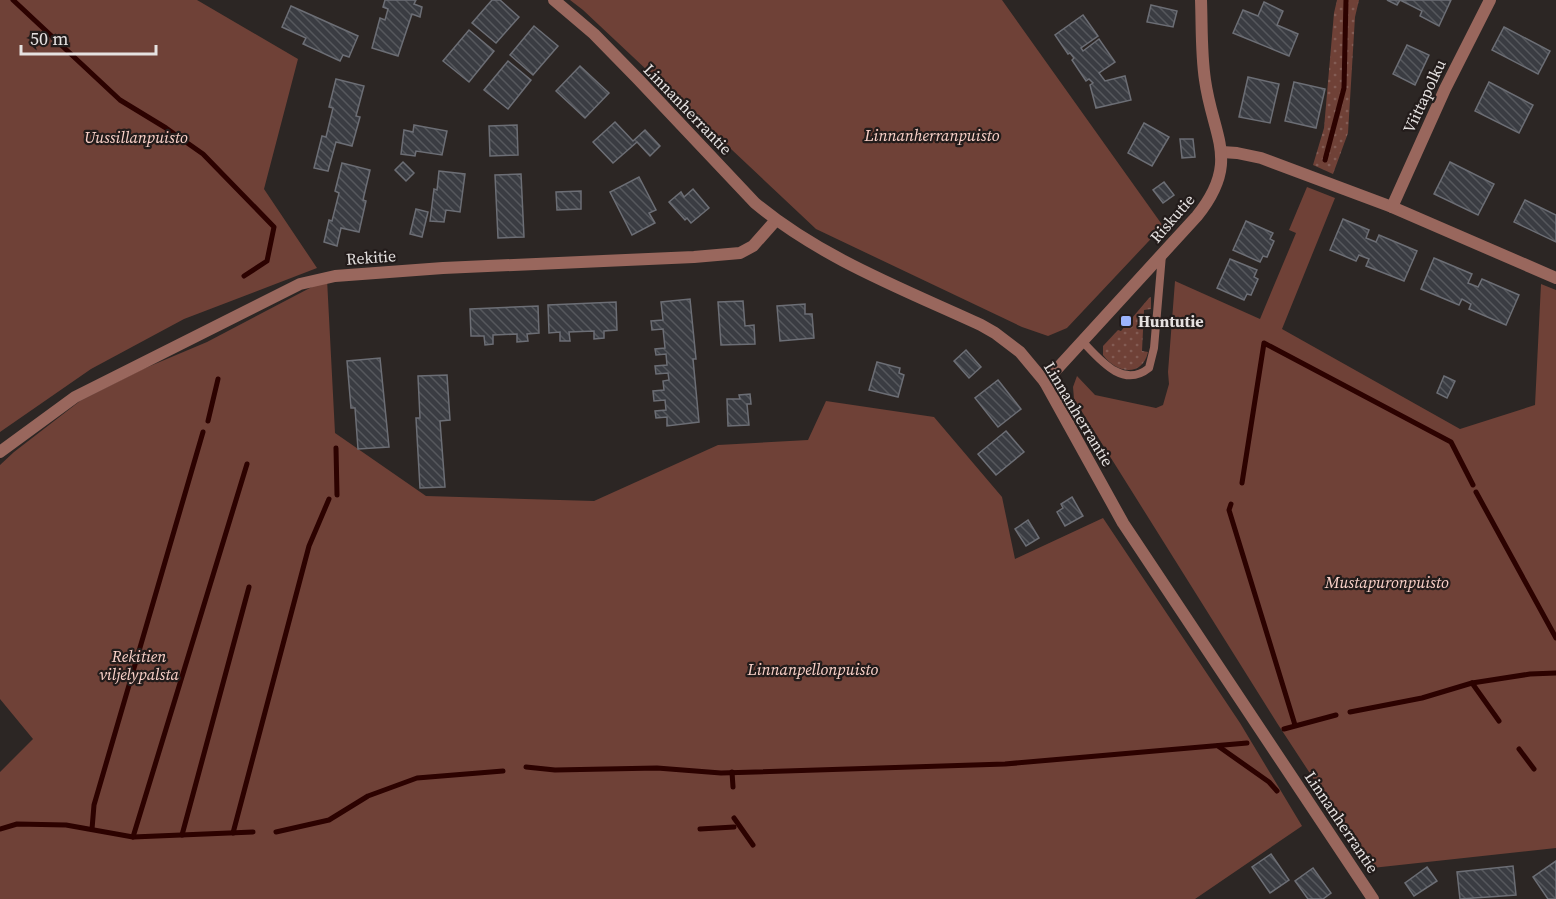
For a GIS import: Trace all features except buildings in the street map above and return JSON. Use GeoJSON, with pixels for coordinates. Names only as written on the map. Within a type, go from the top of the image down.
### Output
{"type":"FeatureCollection","features":[{"type":"Feature","properties":{"kind":"street","name":"Linnanherrantie"},"geometry":{"type":"LineString","coordinates":[[554,0],[594,34],[755,203],[776,220],[823,251],[995,333],[1020,352],[1045,382],[1123,523],[1373,899]]}},
{"type":"Feature","properties":{"kind":"street","name":"Riskutie"},"geometry":{"type":"LineString","coordinates":[[1045,382],[1197,216],[1212,195],[1222,169],[1222,152],[1205,81],[1202,0]]}},
{"type":"Feature","properties":{"kind":"street","name":"Viittapolku"},"geometry":{"type":"LineString","coordinates":[[1392,207],[1445,89],[1490,0]]}},
{"type":"Feature","properties":{"kind":"street"},"geometry":{"type":"LineString","coordinates":[[1222,152],[1262,158],[1392,207],[1556,278]]}},
{"type":"Feature","properties":{"kind":"street","name":"Rekitie"},"geometry":{"type":"LineString","coordinates":[[0,453],[75,397],[300,284],[347,275],[636,261],[740,253],[753,246],[776,220]]}},
{"type":"Feature","properties":{"kind":"lane"},"geometry":{"type":"LineString","coordinates":[[1083,342],[1114,372],[1132,375],[1142,373],[1149,368],[1154,348],[1162,254]]}},
{"type":"Feature","properties":{"kind":"green space","name":"Uussillanpuisto"},"geometry":{"type":"Polygon","coordinates":[[[0,0],[197,0],[298,59],[264,189],[317,268],[184,319],[91,369],[0,432],[0,0]]]}},
{"type":"Feature","properties":{"kind":"green space","name":"Linnanherranpuisto"},"geometry":{"type":"Polygon","coordinates":[[[570,0],[1002,0],[1163,226],[1067,328],[1048,336],[1022,327],[816,229],[570,0]]]}},
{"type":"Feature","properties":{"kind":"green space"},"geometry":{"type":"Polygon","coordinates":[[[1337,0],[1359,0],[1355,17],[1348,133],[1333,174],[1313,165],[1324,128],[1337,0]]]}},
{"type":"Feature","properties":{"kind":"green space","name":"Mustapuronpuisto"},"geometry":{"type":"Polygon","coordinates":[[[1307,187],[1335,198],[1282,329],[1460,429],[1535,405],[1541,284],[1556,290],[1556,848],[1372,868],[1277,723],[1074,399],[1073,387],[1077,376],[1095,395],[1156,408],[1163,405],[1169,384],[1175,281],[1260,319],[1296,233],[1289,230],[1307,187]]]}},
{"type":"Feature","properties":{"kind":"green space","name":"Linnanpellonpuisto"},"geometry":{"type":"Polygon","coordinates":[[[327,279],[335,433],[426,496],[594,501],[718,445],[808,440],[826,401],[934,417],[1002,497],[1015,559],[1103,518],[1240,723],[1302,826],[1195,899],[0,899],[0,772],[33,739],[0,699],[0,465],[80,401],[143,369],[207,342],[327,279]]]}},
{"type":"Feature","properties":{"kind":"green space"},"geometry":{"type":"Polygon","coordinates":[[[1151,297],[1151,309],[1144,310],[1142,351],[1148,352],[1145,360],[1135,369],[1121,369],[1103,355],[1103,346],[1118,330],[1121,331],[1151,297]]]}},
{"type":"Feature","properties":{"kind":"waterway"},"geometry":{"type":"LineString","coordinates":[[13,0],[120,100],[203,154],[274,227],[267,261],[244,276]]}},
{"type":"Feature","properties":{"kind":"waterway"},"geometry":{"type":"LineString","coordinates":[[1325,160],[1344,88],[1346,0]]}},
{"type":"Feature","properties":{"kind":"waterway"},"geometry":{"type":"LineString","coordinates":[[1242,483],[1264,343],[1451,442],[1473,485]]}},
{"type":"Feature","properties":{"kind":"waterway"},"geometry":{"type":"LineString","coordinates":[[208,421],[218,379]]}},
{"type":"Feature","properties":{"kind":"waterway"},"geometry":{"type":"LineString","coordinates":[[92,829],[94,805],[203,432]]}},
{"type":"Feature","properties":{"kind":"waterway"},"geometry":{"type":"LineString","coordinates":[[336,448],[337,495]]}},
{"type":"Feature","properties":{"kind":"waterway"},"geometry":{"type":"LineString","coordinates":[[133,837],[247,464]]}},
{"type":"Feature","properties":{"kind":"waterway"},"geometry":{"type":"LineString","coordinates":[[1476,492],[1556,638]]}},
{"type":"Feature","properties":{"kind":"waterway"},"geometry":{"type":"LineString","coordinates":[[233,833],[309,546],[329,499]]}},
{"type":"Feature","properties":{"kind":"waterway"},"geometry":{"type":"LineString","coordinates":[[1231,504],[1229,510],[1295,725]]}},
{"type":"Feature","properties":{"kind":"waterway"},"geometry":{"type":"LineString","coordinates":[[182,835],[249,587]]}},
{"type":"Feature","properties":{"kind":"waterway"},"geometry":{"type":"LineString","coordinates":[[1350,712],[1422,698],[1472,683],[1530,674],[1556,673]]}},
{"type":"Feature","properties":{"kind":"waterway"},"geometry":{"type":"LineString","coordinates":[[1472,683],[1499,721]]}},
{"type":"Feature","properties":{"kind":"waterway"},"geometry":{"type":"LineString","coordinates":[[1284,729],[1336,715]]}},
{"type":"Feature","properties":{"kind":"waterway"},"geometry":{"type":"LineString","coordinates":[[526,767],[555,770],[657,768],[721,773],[1005,764],[1247,743]]}},
{"type":"Feature","properties":{"kind":"waterway"},"geometry":{"type":"LineString","coordinates":[[1218,746],[1269,782],[1277,791]]}},
{"type":"Feature","properties":{"kind":"waterway"},"geometry":{"type":"LineString","coordinates":[[1519,749],[1534,769]]}},
{"type":"Feature","properties":{"kind":"waterway"},"geometry":{"type":"LineString","coordinates":[[276,832],[329,820],[368,796],[417,778],[503,771]]}},
{"type":"Feature","properties":{"kind":"waterway"},"geometry":{"type":"LineString","coordinates":[[732,772],[733,787]]}},
{"type":"Feature","properties":{"kind":"waterway"},"geometry":{"type":"LineString","coordinates":[[734,818],[753,845]]}},
{"type":"Feature","properties":{"kind":"waterway"},"geometry":{"type":"LineString","coordinates":[[0,829],[17,824],[66,825],[133,837],[253,832]]}},
{"type":"Feature","properties":{"kind":"waterway"},"geometry":{"type":"LineString","coordinates":[[700,829],[734,827]]}},
{"type":"Feature","properties":{"kind":"place","name":"Huntutie"},"geometry":{"type":"Point","coordinates":[1126,321]}},
{"type":"Feature","properties":{"kind":"park label","name":"Rekitien viljelypalsta"},"geometry":{"type":"Point","coordinates":[139,665]}}]}
